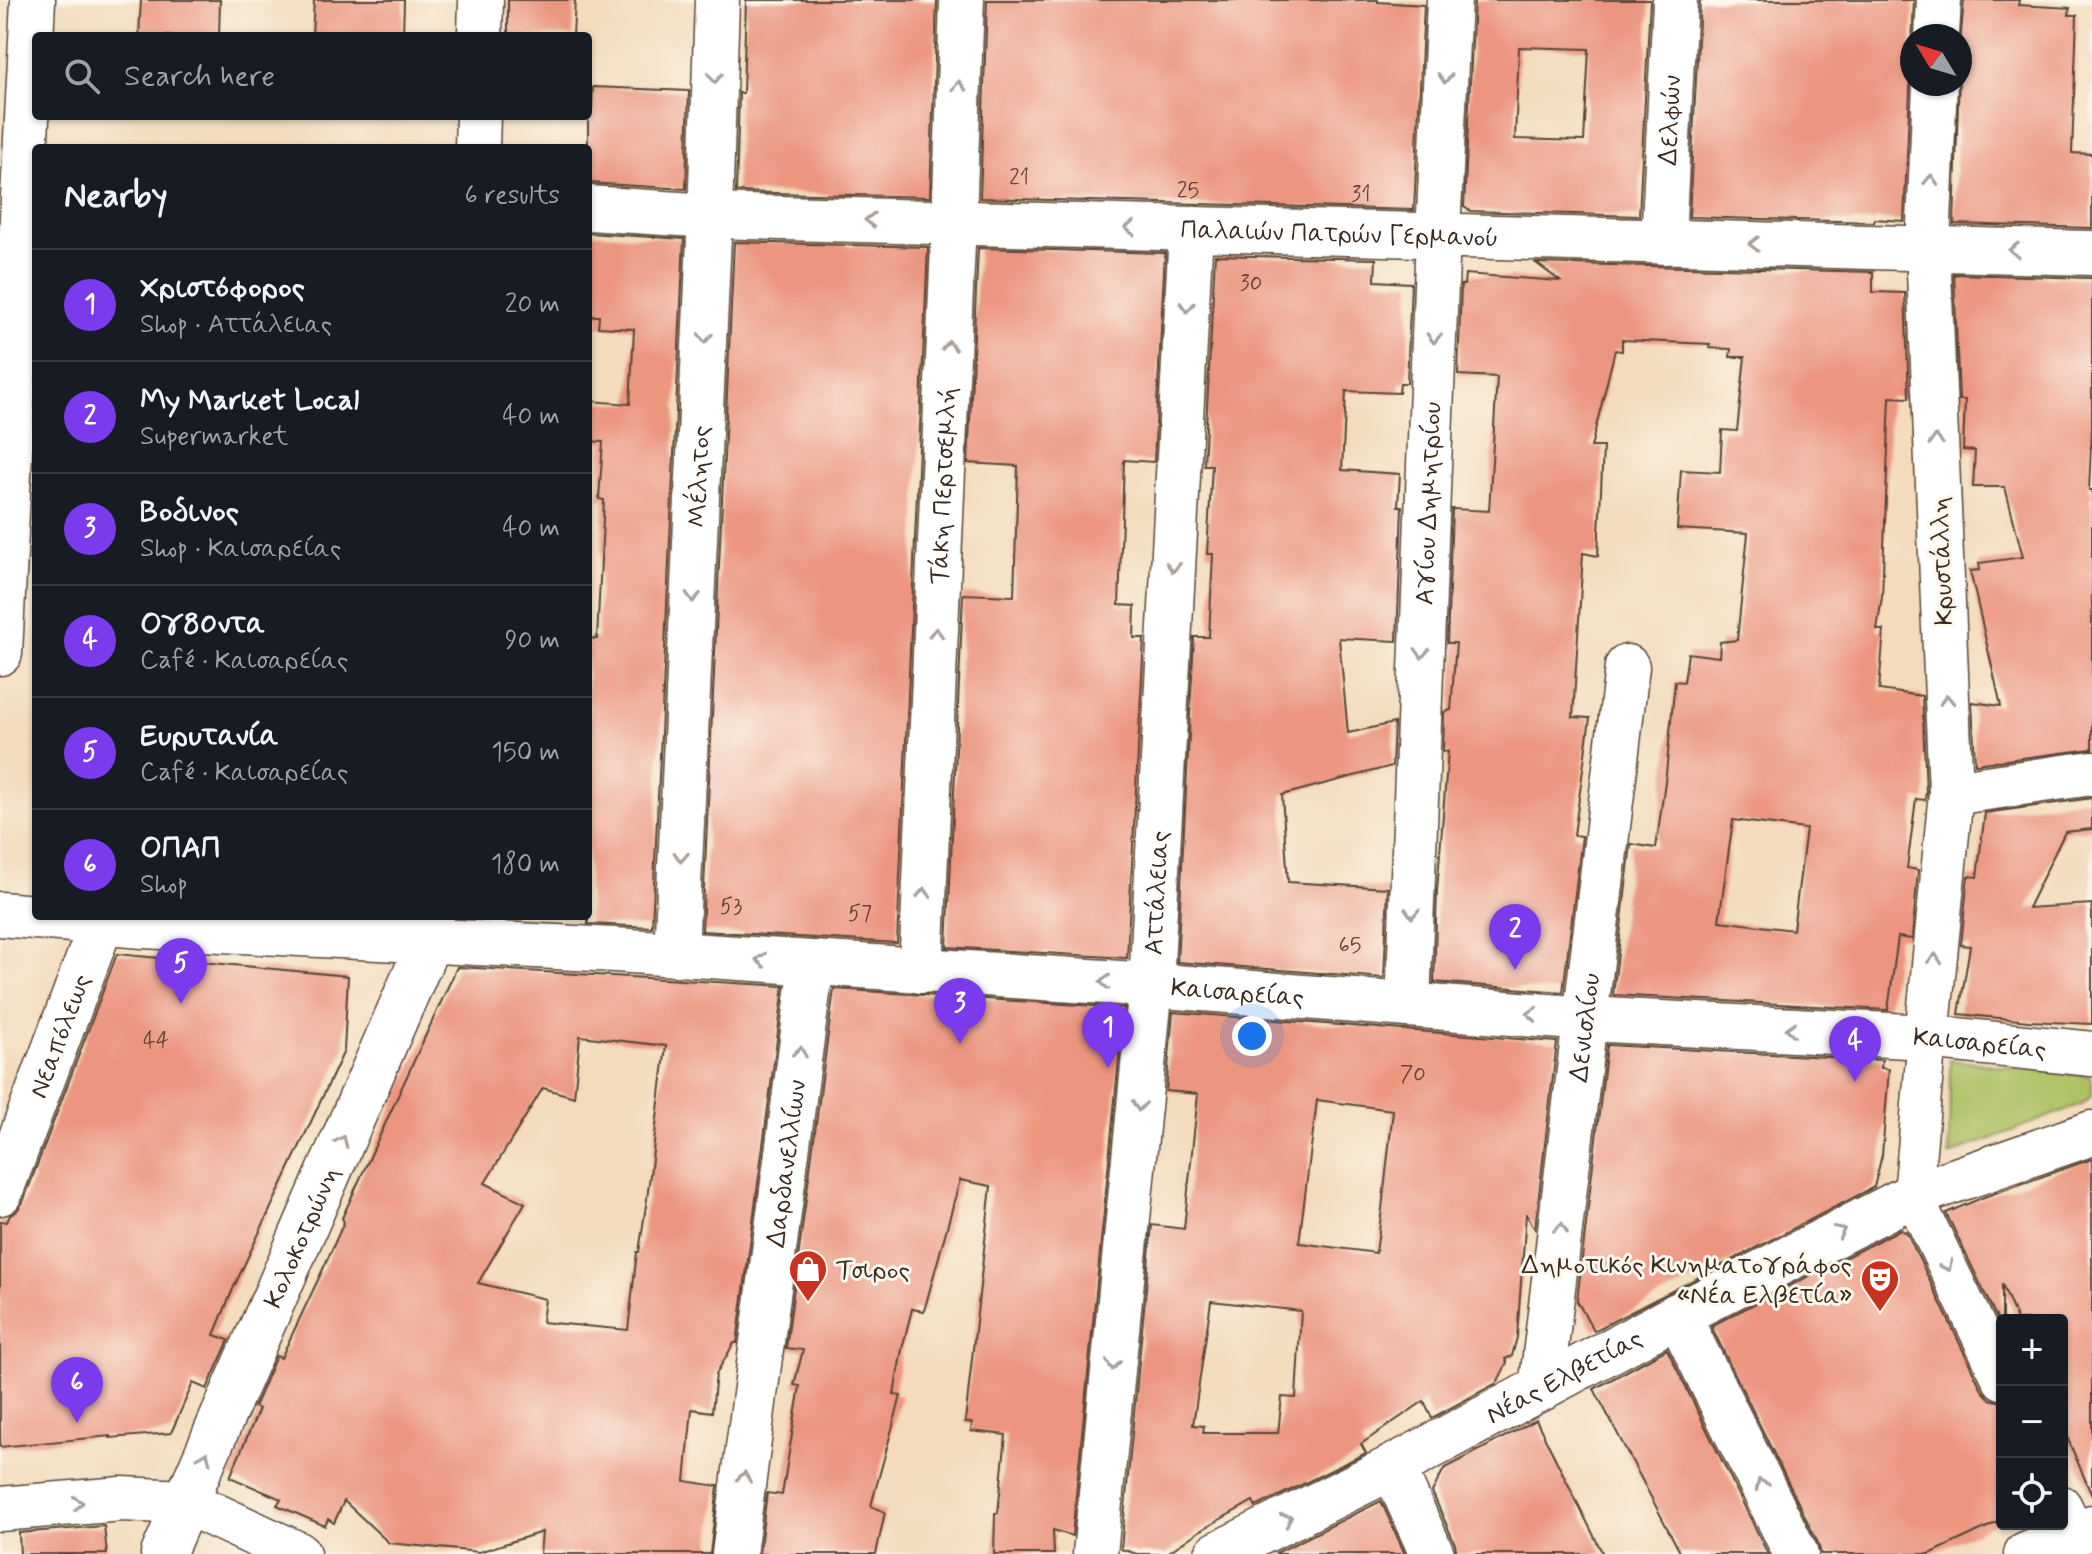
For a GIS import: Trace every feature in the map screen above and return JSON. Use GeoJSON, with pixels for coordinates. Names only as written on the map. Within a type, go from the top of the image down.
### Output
{"type":"FeatureCollection","features":[{"type":"Feature","properties":{"kind":"street"},"geometry":{"type":"LineString","coordinates":[[0,653],[14,573],[20,179],[33,0]]}},
{"type":"Feature","properties":{"kind":"street"},"geometry":{"type":"LineString","coordinates":[[480,32],[481,0]]}},
{"type":"Feature","properties":{"kind":"street","name":"Μέλητος"},"geometry":{"type":"LineString","coordinates":[[676,954],[717,0]]}},
{"type":"Feature","properties":{"kind":"street","name":"Τάκη Περτσεμλή"},"geometry":{"type":"LineString","coordinates":[[921,971],[962,0]]}},
{"type":"Feature","properties":{"kind":"street","name":"Αγίου Δημητρίου"},"geometry":{"type":"LineString","coordinates":[[1408,1005],[1449,0]]}},
{"type":"Feature","properties":{"kind":"street","name":"Δελφών"},"geometry":{"type":"LineString","coordinates":[[1663,242],[1675,0]]}},
{"type":"Feature","properties":{"kind":"street"},"geometry":{"type":"LineString","coordinates":[[1938,24],[1939,0]]}},
{"type":"Feature","properties":{"kind":"street","name":"Κρυστάλλη"},"geometry":{"type":"LineString","coordinates":[[1927,1037],[1951,793],[1928,247],[1934,96]]}},
{"type":"Feature","properties":{"kind":"street"},"geometry":{"type":"LineString","coordinates":[[477,144],[478,120]]}},
{"type":"Feature","properties":{"kind":"street","name":"Παλαιών Πατρών Γερμανού"},"geometry":{"type":"LineString","coordinates":[[592,208],[710,216],[2092,253]]}},
{"type":"Feature","properties":{"kind":"street","name":"Αττάλειας"},"geometry":{"type":"LineString","coordinates":[[1095,1554],[1151,985],[1191,230]]}},
{"type":"Feature","properties":{"kind":"street","name":"Δενισλίου"},"geometry":{"type":"LineString","coordinates":[[1541,1389],[1627,667]]}},
{"type":"Feature","properties":{"kind":"street"},"geometry":{"type":"LineString","coordinates":[[1951,793],[2092,773]]}},
{"type":"Feature","properties":{"kind":"street","name":"Καισαρείας"},"geometry":{"type":"LineString","coordinates":[[0,914],[32,917]]}},
{"type":"Feature","properties":{"kind":"street","name":"Καισαρείας"},"geometry":{"type":"LineString","coordinates":[[76,920],[431,928],[676,954],[1151,985],[1587,1019],[1927,1037],[2092,1054]]}},
{"type":"Feature","properties":{"kind":"street","name":"Νεαπόλεως"},"geometry":{"type":"LineString","coordinates":[[0,1193],[102,922]]}},
{"type":"Feature","properties":{"kind":"street","name":"Κολοκοτρώνη"},"geometry":{"type":"LineString","coordinates":[[163,1554],[431,928]]}},
{"type":"Feature","properties":{"kind":"street","name":"Δαρδανελλίων"},"geometry":{"type":"LineString","coordinates":[[734,1554],[812,963]]}},
{"type":"Feature","properties":{"kind":"street"},"geometry":{"type":"LineString","coordinates":[[1927,1037],[1913,1195],[1996,1368]]}},
{"type":"Feature","properties":{"kind":"street","name":"Νέας Ελβετίας"},"geometry":{"type":"LineString","coordinates":[[1217,1554],[1393,1467],[1678,1315],[1913,1195],[2092,1133]]}},
{"type":"Feature","properties":{"kind":"street"},"geometry":{"type":"LineString","coordinates":[[1678,1315],[1796,1554]]}},
{"type":"Feature","properties":{"kind":"street"},"geometry":{"type":"LineString","coordinates":[[1393,1467],[1432,1554]]}},
{"type":"Feature","properties":{"kind":"street"},"geometry":{"type":"LineString","coordinates":[[0,1509],[122,1499],[186,1502],[298,1554]]}},
{"type":"Feature","properties":{"kind":"street"},"geometry":{"type":"LineString","coordinates":[[2026,1554],[2078,1530]]}},
{"type":"Feature","properties":{"kind":"green space"},"geometry":{"type":"Polygon","coordinates":[[[1950,1060],[2089,1076],[2092,1095],[2084,1103],[1949,1155],[1950,1060]]]}},
{"type":"Feature","properties":{"kind":"building"},"geometry":{"type":"Polygon","coordinates":[[[141,0],[220,0],[219,32],[139,32],[141,0]]]}},
{"type":"Feature","properties":{"kind":"building"},"geometry":{"type":"Polygon","coordinates":[[[314,0],[404,0],[403,32],[312,32],[314,0]]]}},
{"type":"Feature","properties":{"kind":"building"},"geometry":{"type":"Polygon","coordinates":[[[508,0],[575,0],[573,32],[508,32],[508,0]]]}},
{"type":"Feature","properties":{"kind":"building"},"geometry":{"type":"Polygon","coordinates":[[[746,0],[937,0],[930,197],[736,192],[746,0]]]}},
{"type":"Feature","properties":{"kind":"building"},"geometry":{"type":"Polygon","coordinates":[[[987,0],[1378,0],[1424,5],[1414,210],[980,198],[987,0]]]}},
{"type":"Feature","properties":{"kind":"building"},"geometry":{"type":"Polygon","coordinates":[[[1474,0],[1650,0],[1639,216],[1470,211],[1464,207],[1474,0]],[[1519,47],[1515,139],[1584,141],[1589,49],[1519,47]]]}},
{"type":"Feature","properties":{"kind":"building"},"geometry":{"type":"Polygon","coordinates":[[[1700,0],[1914,0],[1913,24],[1900,24],[1900,96],[1910,96],[1904,221],[1689,217],[1700,0]]]}},
{"type":"Feature","properties":{"kind":"building"},"geometry":{"type":"Polygon","coordinates":[[[1964,0],[2019,0],[2018,5],[2070,8],[2069,15],[2077,15],[2072,153],[2092,154],[2092,228],[1954,224],[1958,96],[1972,96],[1972,24],[1962,24],[1964,0]]]}},
{"type":"Feature","properties":{"kind":"building"},"geometry":{"type":"Polygon","coordinates":[[[593,87],[689,91],[686,189],[592,183],[592,144],[588,144],[588,120],[592,120],[593,87]]]}},
{"type":"Feature","properties":{"kind":"building"},"geometry":{"type":"Polygon","coordinates":[[[592,233],[684,239],[652,927],[588,924],[588,920],[592,920],[592,638],[597,639],[604,500],[599,499],[603,442],[592,441],[592,401],[630,404],[634,329],[598,327],[599,316],[592,316],[592,233]]]}},
{"type":"Feature","properties":{"kind":"building"},"geometry":{"type":"Polygon","coordinates":[[[734,242],[928,247],[897,943],[702,931],[734,242]]]}},
{"type":"Feature","properties":{"kind":"building"},"geometry":{"type":"Polygon","coordinates":[[[978,248],[1165,253],[1154,462],[1124,460],[1119,605],[1135,606],[1134,638],[1144,638],[1127,958],[947,947],[963,594],[1014,596],[1018,466],[968,463],[978,248]]]}},
{"type":"Feature","properties":{"kind":"building"},"geometry":{"type":"Polygon","coordinates":[[[1215,255],[1376,259],[1375,281],[1411,283],[1407,383],[1400,383],[1399,393],[1346,391],[1342,470],[1400,474],[1398,506],[1402,506],[1397,641],[1339,638],[1348,733],[1394,723],[1392,766],[1282,795],[1288,882],[1388,888],[1384,978],[1177,962],[1194,637],[1209,637],[1213,554],[1207,554],[1212,465],[1204,465],[1215,255]]]}},
{"type":"Feature","properties":{"kind":"building"},"geometry":{"type":"Polygon","coordinates":[[[1536,263],[1873,272],[1873,292],[1905,293],[1909,398],[1890,397],[1882,597],[1877,630],[1884,630],[1879,690],[1922,696],[1926,792],[1925,800],[1916,799],[1907,868],[1918,870],[1912,939],[1898,937],[1888,1010],[1613,995],[1631,844],[1656,848],[1675,681],[1684,682],[1688,653],[1719,657],[1720,642],[1737,640],[1748,533],[1677,529],[1681,470],[1720,472],[1722,430],[1737,431],[1745,357],[1730,357],[1731,349],[1709,348],[1710,344],[1622,340],[1622,351],[1615,350],[1591,447],[1603,447],[1598,556],[1583,553],[1573,717],[1590,718],[1574,835],[1582,836],[1563,992],[1434,982],[1437,891],[1448,751],[1443,752],[1444,712],[1451,710],[1456,643],[1447,643],[1452,509],[1489,511],[1497,377],[1458,375],[1461,285],[1464,285],[1465,274],[1560,281],[1536,263]],[[1733,820],[1719,921],[1793,930],[1806,829],[1733,820]]]}},
{"type":"Feature","properties":{"kind":"building"},"geometry":{"type":"Polygon","coordinates":[[[1954,274],[2092,278],[2089,490],[2092,490],[2092,749],[1975,764],[1972,702],[2001,706],[1970,571],[1980,570],[1979,563],[2023,557],[2005,487],[1973,487],[1975,451],[1963,450],[1965,400],[1959,400],[1954,274]]]}},
{"type":"Feature","properties":{"kind":"building"},"geometry":{"type":"Polygon","coordinates":[[[2092,798],[2092,829],[2065,832],[2028,908],[2092,904],[2092,1024],[1959,1014],[1970,946],[1961,945],[1968,876],[1977,877],[1985,813],[2092,798]]]}},
{"type":"Feature","properties":{"kind":"building"},"geometry":{"type":"Polygon","coordinates":[[[117,954],[348,976],[344,1051],[214,1335],[229,1340],[207,1389],[193,1383],[171,1433],[0,1447],[0,1221],[7,1222],[23,1202],[117,954]]]}},
{"type":"Feature","properties":{"kind":"building"},"geometry":{"type":"Polygon","coordinates":[[[457,967],[784,986],[737,1343],[734,1343],[716,1374],[712,1412],[692,1409],[685,1481],[718,1486],[710,1554],[540,1554],[542,1532],[479,1552],[389,1543],[344,1501],[334,1523],[328,1519],[325,1526],[277,1505],[281,1499],[230,1477],[259,1409],[254,1407],[276,1356],[281,1358],[344,1222],[342,1218],[457,967]],[[580,1036],[574,1097],[543,1088],[485,1183],[525,1203],[478,1283],[545,1299],[542,1322],[628,1330],[666,1046],[580,1036]]]}},
{"type":"Feature","properties":{"kind":"building"},"geometry":{"type":"Polygon","coordinates":[[[834,989],[1124,1008],[1072,1536],[1053,1530],[1054,1554],[994,1554],[995,1513],[998,1513],[1006,1435],[971,1431],[972,1423],[965,1422],[991,1186],[960,1180],[924,1311],[912,1309],[902,1349],[894,1394],[901,1396],[871,1506],[885,1512],[876,1554],[759,1554],[767,1493],[782,1495],[800,1386],[794,1385],[803,1350],[786,1348],[834,989]]]}},
{"type":"Feature","properties":{"kind":"building"},"geometry":{"type":"Polygon","coordinates":[[[1173,1012],[1557,1042],[1535,1229],[1526,1214],[1517,1337],[1512,1356],[1505,1359],[1507,1363],[1497,1383],[1432,1418],[1424,1401],[1361,1444],[1366,1453],[1256,1507],[1253,1501],[1166,1554],[1137,1554],[1121,1549],[1152,1225],[1184,1229],[1198,1094],[1166,1091],[1173,1012]],[[1317,1100],[1299,1243],[1376,1253],[1393,1110],[1317,1100]],[[1211,1301],[1193,1425],[1204,1426],[1203,1433],[1278,1433],[1282,1397],[1296,1398],[1301,1311],[1211,1301]]]}},
{"type":"Feature","properties":{"kind":"building"},"geometry":{"type":"Polygon","coordinates":[[[1607,1045],[1882,1060],[1881,1068],[1889,1069],[1882,1155],[1874,1187],[1594,1331],[1577,1301],[1607,1045]]]}},
{"type":"Feature","properties":{"kind":"building"},"geometry":{"type":"Polygon","coordinates":[[[2092,1159],[2092,1496],[2068,1439],[2068,1314],[2014,1314],[2002,1284],[2002,1314],[1996,1317],[1946,1213],[2092,1159]]]}},
{"type":"Feature","properties":{"kind":"building"},"geometry":{"type":"Polygon","coordinates":[[[1901,1229],[1906,1231],[1982,1390],[1996,1400],[1996,1523],[1930,1554],[1821,1554],[1711,1326],[1901,1229]]]}},
{"type":"Feature","properties":{"kind":"building"},"geometry":{"type":"Polygon","coordinates":[[[1667,1349],[1768,1554],[1681,1554],[1594,1389],[1667,1349]]]}},
{"type":"Feature","properties":{"kind":"building"},"geometry":{"type":"Polygon","coordinates":[[[1536,1420],[1603,1554],[1457,1554],[1432,1492],[1444,1469],[1536,1420]]]}},
{"type":"Feature","properties":{"kind":"building"},"geometry":{"type":"Polygon","coordinates":[[[1381,1501],[1405,1554],[1276,1553],[1381,1501]]]}},
{"type":"Feature","properties":{"kind":"building"},"geometry":{"type":"Polygon","coordinates":[[[104,1526],[107,1554],[20,1554],[19,1533],[104,1526]]]}},
{"type":"Feature","properties":{"kind":"place","name":"My Market Local"},"geometry":{"type":"Point","coordinates":[1515,970]}},
{"type":"Feature","properties":{"kind":"place","name":"Ευρυτανία"},"geometry":{"type":"Point","coordinates":[181,1004]}},
{"type":"Feature","properties":{"kind":"place","name":"Βοδινος"},"geometry":{"type":"Point","coordinates":[960,1044]}},
{"type":"Feature","properties":{"kind":"place","name":"Χριστόφορος"},"geometry":{"type":"Point","coordinates":[1108,1068]}},
{"type":"Feature","properties":{"kind":"place","name":"Ογ80ντα"},"geometry":{"type":"Point","coordinates":[1855,1082]}},
{"type":"Feature","properties":{"kind":"place","name":"Τσιρος"},"geometry":{"type":"Point","coordinates":[808,1303]}},
{"type":"Feature","properties":{"kind":"place","name":"Δημοτικός Κινηματογράφος «Νέα Ελβετία»"},"geometry":{"type":"Point","coordinates":[1880,1313]}},
{"type":"Feature","properties":{"kind":"place","name":"ΟΠΑΠ"},"geometry":{"type":"Point","coordinates":[77,1423]}}]}
